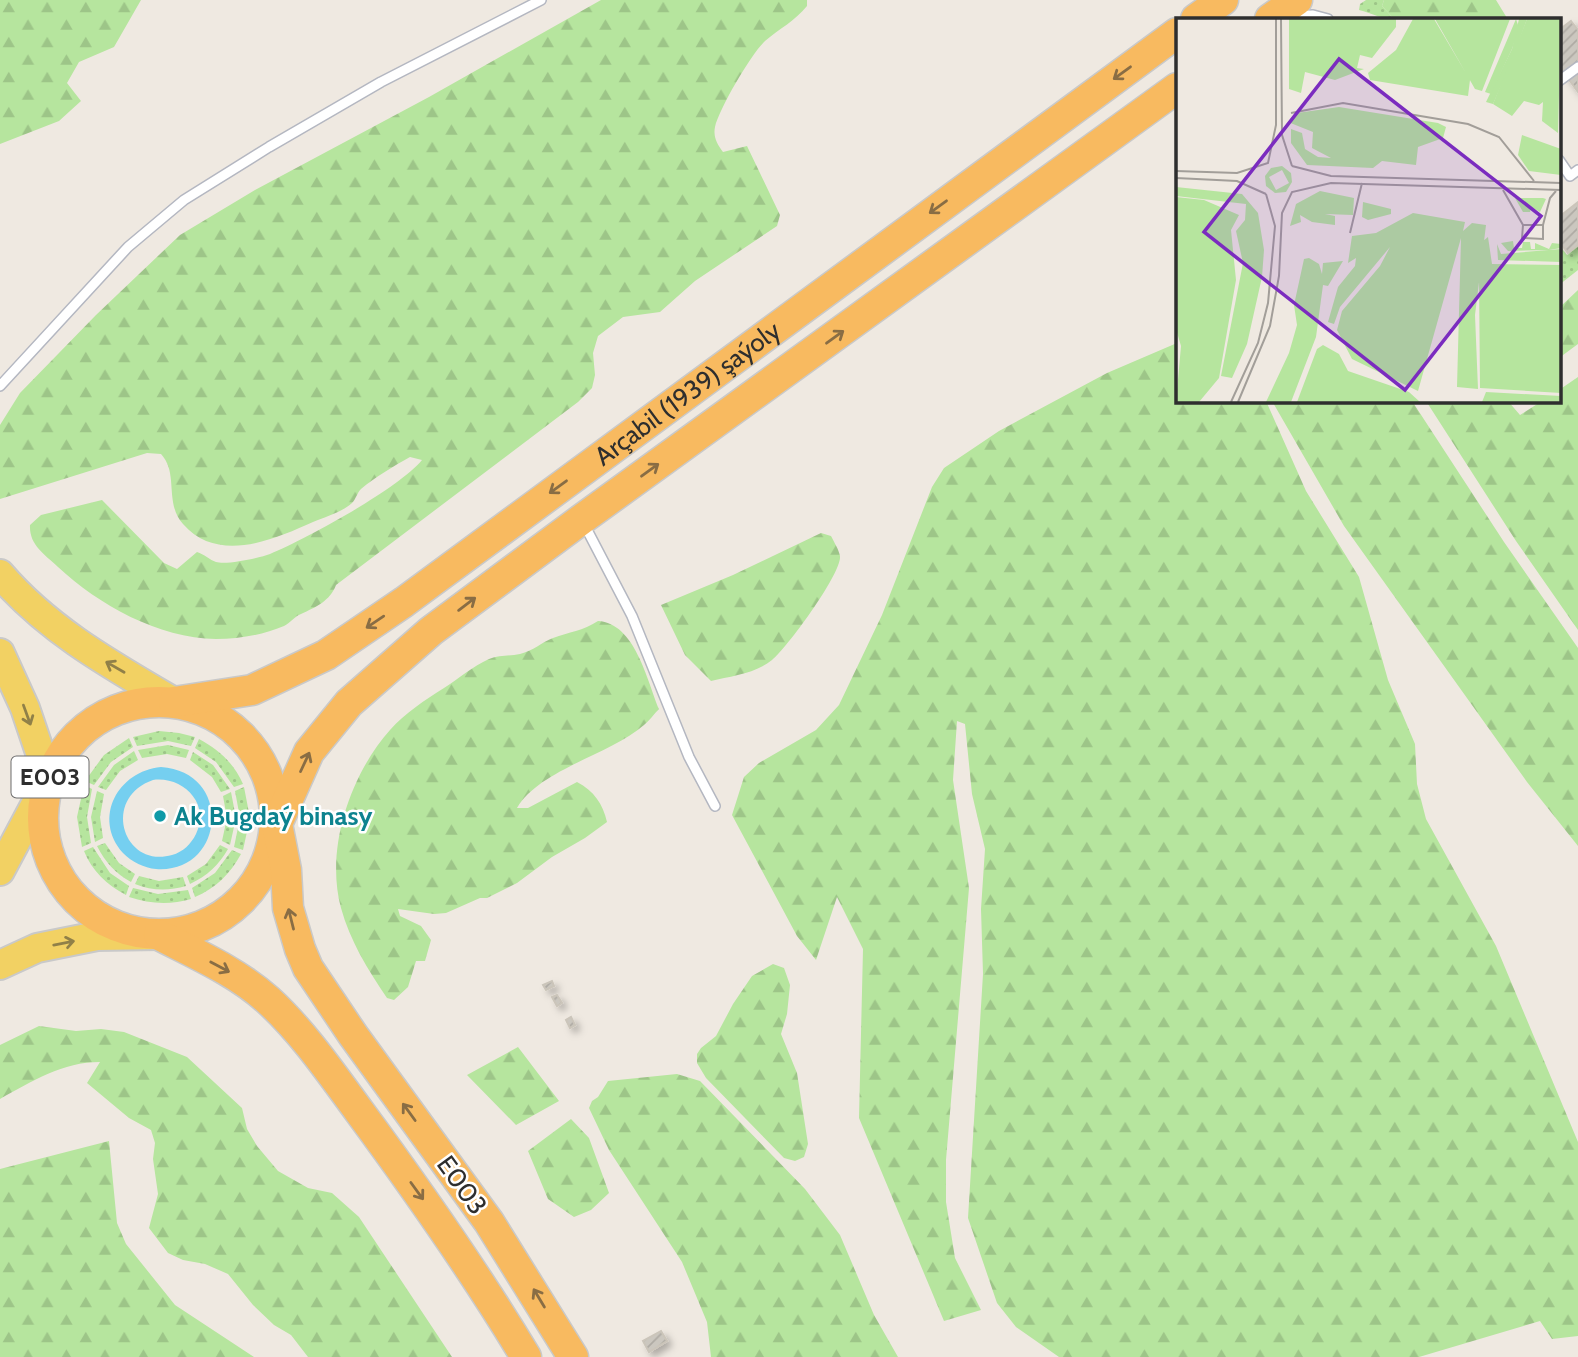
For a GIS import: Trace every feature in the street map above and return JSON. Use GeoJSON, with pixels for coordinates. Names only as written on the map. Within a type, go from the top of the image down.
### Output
{"type":"FeatureCollection","features":[{"type":"Feature","properties":{"kind":"highway"},"geometry":{"type":"LineString","coordinates":[[1197,18],[1223,0]]}},
{"type":"Feature","properties":{"kind":"highway","name":"Arçabil (1939) şaýoly"},"geometry":{"type":"LineString","coordinates":[[174,702],[252,690],[326,655],[404,603],[548,494],[1176,34]]}},
{"type":"Feature","properties":{"kind":"highway","name":"Arçabil (1939) şaýoly"},"geometry":{"type":"LineString","coordinates":[[277,824],[309,752],[349,703],[431,631],[1176,89]]}},
{"type":"Feature","properties":{"kind":"highway","name":"E003"},"geometry":{"type":"LineString","coordinates":[[277,824],[269,859],[252,890],[235,906],[226,914],[194,930],[159,935],[122,930],[89,912],[63,886],[47,852],[42,816],[49,779],[64,751],[85,728],[112,711],[143,702],[174,702],[208,711],[237,730],[260,757],[273,789],[286,870],[288,908],[308,968],[352,1035],[489,1222],[573,1357]]}},
{"type":"Feature","properties":{"kind":"highway","name":"E003"},"geometry":{"type":"LineString","coordinates":[[159,935],[233,974],[268,1000],[285,1017],[319,1058],[454,1243],[526,1357]]}},
{"type":"Feature","properties":{"kind":"main road"},"geometry":{"type":"LineString","coordinates":[[0,574],[55,627],[93,654],[174,702]]}},
{"type":"Feature","properties":{"kind":"main road"},"geometry":{"type":"LineString","coordinates":[[0,653],[24,708],[49,779],[0,871]]}},
{"type":"Feature","properties":{"kind":"main road"},"geometry":{"type":"LineString","coordinates":[[0,965],[37,948],[97,936],[159,935]]}},
{"type":"Feature","properties":{"kind":"lane"},"geometry":{"type":"LineString","coordinates":[[0,386],[128,247],[184,200],[382,82],[541,0]]}},
{"type":"Feature","properties":{"kind":"lane"},"geometry":{"type":"LineString","coordinates":[[1280,12],[1324,18]]}},
{"type":"Feature","properties":{"kind":"lane"},"geometry":{"type":"LineString","coordinates":[[1560,80],[1578,67]]}},
{"type":"Feature","properties":{"kind":"lane"},"geometry":{"type":"LineString","coordinates":[[1560,161],[1570,176],[1578,170]]}},
{"type":"Feature","properties":{"kind":"lane"},"geometry":{"type":"LineString","coordinates":[[582,519],[632,616],[689,757],[715,806]]}},
{"type":"Feature","properties":{"kind":"green space"},"geometry":{"type":"Polygon","coordinates":[[[0,0],[141,0],[114,47],[79,62],[67,83],[81,101],[59,121],[0,144],[0,0]]]}},
{"type":"Feature","properties":{"kind":"green space"},"geometry":{"type":"Polygon","coordinates":[[[601,0],[807,0],[807,6],[765,41],[752,57],[729,95],[715,127],[716,140],[723,152],[747,146],[780,215],[777,226],[695,281],[660,312],[623,317],[598,336],[593,353],[595,375],[592,388],[578,402],[336,585],[322,603],[284,626],[259,634],[225,639],[173,633],[151,626],[111,606],[74,581],[43,553],[30,532],[30,525],[41,515],[102,500],[164,563],[177,569],[197,552],[221,563],[258,557],[286,547],[328,525],[373,499],[410,472],[422,460],[410,457],[385,472],[361,489],[352,503],[338,512],[281,536],[246,545],[229,546],[212,543],[197,536],[177,516],[169,470],[161,454],[147,453],[0,499],[0,425],[20,393],[180,235],[255,190],[429,97],[601,0]]]}},
{"type":"Feature","properties":{"kind":"green space"},"geometry":{"type":"Polygon","coordinates":[[[1366,0],[1384,0],[1382,6],[1393,18],[1359,10],[1360,4],[1366,0]]]}},
{"type":"Feature","properties":{"kind":"green space"},"geometry":{"type":"Polygon","coordinates":[[[1384,0],[1496,0],[1507,18],[1393,18],[1382,6],[1384,0]]]}},
{"type":"Feature","properties":{"kind":"green space"},"geometry":{"type":"Polygon","coordinates":[[[1560,246],[1567,255],[1578,246],[1578,270],[1560,284],[1560,246]]]}},
{"type":"Feature","properties":{"kind":"green space"},"geometry":{"type":"Polygon","coordinates":[[[1578,290],[1578,344],[1560,357],[1560,307],[1578,290]]]}},
{"type":"Feature","properties":{"kind":"green space"},"geometry":{"type":"Polygon","coordinates":[[[1176,343],[1176,402],[1266,402],[1306,491],[1359,577],[1388,680],[1415,744],[1417,784],[1426,819],[1496,946],[1578,1142],[1578,1336],[1552,1339],[1540,1321],[1419,1357],[1059,1357],[1016,1327],[997,1303],[968,1218],[983,974],[981,909],[985,849],[972,794],[965,724],[957,721],[953,780],[969,888],[946,1160],[946,1202],[955,1258],[981,1310],[944,1321],[859,1118],[863,949],[837,897],[816,960],[797,936],[732,815],[744,777],[759,763],[816,730],[839,705],[882,615],[932,487],[944,468],[999,431],[1107,373],[1176,343]]]}},
{"type":"Feature","properties":{"kind":"green space"},"geometry":{"type":"Polygon","coordinates":[[[1578,377],[1578,630],[1516,541],[1427,402],[1509,402],[1520,415],[1540,402],[1560,402],[1560,389],[1578,377]]]}},
{"type":"Feature","properties":{"kind":"green space"},"geometry":{"type":"Polygon","coordinates":[[[1273,402],[1413,402],[1504,542],[1578,648],[1578,846],[1527,782],[1344,526],[1273,402]]]}},
{"type":"Feature","properties":{"kind":"green space"},"geometry":{"type":"Polygon","coordinates":[[[821,533],[831,536],[840,556],[832,578],[801,626],[779,653],[765,665],[743,674],[711,681],[685,655],[661,605],[733,575],[821,533]]]}},
{"type":"Feature","properties":{"kind":"green space"},"geometry":{"type":"Polygon","coordinates":[[[598,621],[611,624],[630,642],[638,655],[659,709],[630,736],[542,783],[528,794],[517,808],[528,808],[577,782],[597,799],[607,822],[517,883],[487,898],[480,898],[446,913],[398,909],[400,916],[421,926],[431,940],[425,961],[416,961],[408,987],[394,1000],[387,998],[354,944],[341,908],[337,885],[336,862],[344,814],[363,768],[402,718],[477,665],[493,658],[525,653],[549,640],[598,621]]]}},
{"type":"Feature","properties":{"kind":"green space"},"geometry":{"type":"Polygon","coordinates":[[[159,731],[195,737],[191,746],[168,741],[137,746],[133,737],[159,731]]]}},
{"type":"Feature","properties":{"kind":"green space"},"geometry":{"type":"Polygon","coordinates":[[[129,738],[133,747],[111,762],[94,785],[85,781],[104,755],[129,738]]]}},
{"type":"Feature","properties":{"kind":"green space"},"geometry":{"type":"Polygon","coordinates":[[[199,739],[225,757],[243,784],[234,787],[216,762],[195,748],[199,739]]]}},
{"type":"Feature","properties":{"kind":"green space"},"geometry":{"type":"Polygon","coordinates":[[[168,745],[189,750],[186,758],[167,754],[142,758],[138,750],[168,745]]]}},
{"type":"Feature","properties":{"kind":"green space"},"geometry":{"type":"Polygon","coordinates":[[[134,751],[138,760],[120,771],[106,790],[98,787],[114,765],[134,751]]]}},
{"type":"Feature","properties":{"kind":"green space"},"geometry":{"type":"Polygon","coordinates":[[[193,752],[213,765],[230,789],[221,792],[212,777],[190,760],[193,752]]]}},
{"type":"Feature","properties":{"kind":"green space"},"geometry":{"type":"Polygon","coordinates":[[[84,785],[92,789],[87,817],[91,843],[82,847],[77,817],[84,785]]]}},
{"type":"Feature","properties":{"kind":"green space"},"geometry":{"type":"Polygon","coordinates":[[[244,787],[250,818],[243,850],[234,847],[240,818],[235,791],[244,787]]]}},
{"type":"Feature","properties":{"kind":"green space"},"geometry":{"type":"Polygon","coordinates":[[[97,791],[104,794],[100,817],[103,838],[95,842],[91,817],[97,791]]]}},
{"type":"Feature","properties":{"kind":"green space"},"geometry":{"type":"Polygon","coordinates":[[[231,792],[236,818],[230,845],[222,841],[227,818],[223,796],[231,792]]]}},
{"type":"Feature","properties":{"kind":"green space"},"geometry":{"type":"Polygon","coordinates":[[[105,843],[119,863],[135,874],[131,882],[116,871],[104,857],[97,846],[105,843]]]}},
{"type":"Feature","properties":{"kind":"green space"},"geometry":{"type":"Polygon","coordinates":[[[220,845],[228,849],[221,860],[207,874],[190,884],[187,876],[206,864],[220,845]]]}},
{"type":"Feature","properties":{"kind":"green space"},"geometry":{"type":"Polygon","coordinates":[[[93,847],[110,873],[129,886],[126,895],[106,882],[91,865],[84,851],[93,847]]]}},
{"type":"Feature","properties":{"kind":"green space"},"geometry":{"type":"Polygon","coordinates":[[[232,850],[241,854],[232,868],[216,885],[195,897],[192,888],[215,873],[232,850]]]}},
{"type":"Feature","properties":{"kind":"green space"},"geometry":{"type":"Polygon","coordinates":[[[139,876],[159,881],[183,877],[186,886],[148,888],[135,884],[139,876]]]}},
{"type":"Feature","properties":{"kind":"green space"},"geometry":{"type":"Polygon","coordinates":[[[133,888],[158,894],[188,890],[191,899],[168,903],[145,901],[129,897],[133,888]]]}},
{"type":"Feature","properties":{"kind":"green space"},"geometry":{"type":"Polygon","coordinates":[[[773,964],[784,968],[790,985],[787,1014],[781,1034],[797,1073],[808,1144],[804,1157],[795,1161],[784,1158],[706,1078],[697,1063],[697,1054],[716,1036],[752,976],[773,964]]]}},
{"type":"Feature","properties":{"kind":"green space"},"geometry":{"type":"Polygon","coordinates":[[[39,1026],[76,1031],[101,1029],[124,1032],[187,1057],[242,1108],[247,1129],[278,1171],[308,1188],[332,1193],[359,1217],[452,1357],[308,1357],[291,1335],[274,1325],[253,1305],[228,1274],[168,1253],[149,1228],[158,1194],[153,1159],[155,1143],[151,1130],[129,1118],[87,1083],[100,1062],[61,1069],[0,1099],[0,1045],[39,1026]]]}},
{"type":"Feature","properties":{"kind":"green space"},"geometry":{"type":"Polygon","coordinates":[[[518,1047],[559,1101],[516,1125],[467,1075],[518,1047]]]}},
{"type":"Feature","properties":{"kind":"green space"},"geometry":{"type":"Polygon","coordinates":[[[677,1074],[700,1081],[805,1189],[840,1235],[874,1315],[898,1357],[711,1357],[707,1322],[682,1262],[609,1150],[589,1108],[608,1081],[677,1074]]]}},
{"type":"Feature","properties":{"kind":"green space"},"geometry":{"type":"Polygon","coordinates":[[[571,1119],[589,1138],[609,1193],[591,1210],[574,1217],[548,1199],[528,1151],[571,1119]]]}},
{"type":"Feature","properties":{"kind":"green space"},"geometry":{"type":"Polygon","coordinates":[[[109,1141],[117,1223],[126,1244],[175,1305],[254,1357],[0,1357],[0,1169],[109,1141]]]}},
{"type":"Feature","properties":{"kind":"water"},"geometry":{"type":"Polygon","coordinates":[[[161,767],[185,773],[201,786],[210,803],[212,822],[207,840],[196,856],[179,866],[156,869],[143,866],[123,853],[114,839],[110,811],[114,798],[133,777],[146,770],[161,767]],[[153,780],[137,789],[127,801],[123,815],[125,830],[131,842],[141,852],[155,857],[172,855],[183,850],[194,838],[200,823],[200,812],[191,794],[184,787],[164,780],[153,780]]]}},
{"type":"Feature","properties":{"kind":"building"},"geometry":{"type":"Polygon","coordinates":[[[1571,21],[1578,30],[1578,92],[1560,67],[1560,29],[1571,21]]]}},
{"type":"Feature","properties":{"kind":"building"},"geometry":{"type":"Polygon","coordinates":[[[1578,202],[1578,245],[1568,253],[1560,242],[1560,216],[1578,202]]]}},
{"type":"Feature","properties":{"kind":"building"},"geometry":{"type":"Polygon","coordinates":[[[552,981],[554,986],[546,990],[543,985],[552,981]]]}},
{"type":"Feature","properties":{"kind":"building"},"geometry":{"type":"Polygon","coordinates":[[[557,995],[562,1003],[557,1006],[552,997],[557,995]]]}},
{"type":"Feature","properties":{"kind":"building"},"geometry":{"type":"Polygon","coordinates":[[[571,1017],[575,1025],[570,1028],[566,1020],[571,1017]]]}},
{"type":"Feature","properties":{"kind":"building"},"geometry":{"type":"Polygon","coordinates":[[[661,1331],[667,1341],[649,1352],[643,1341],[661,1331]]]}},
{"type":"Feature","properties":{"kind":"place","name":"Ak Bugdaý binasy"},"geometry":{"type":"Point","coordinates":[160,816]}}]}
